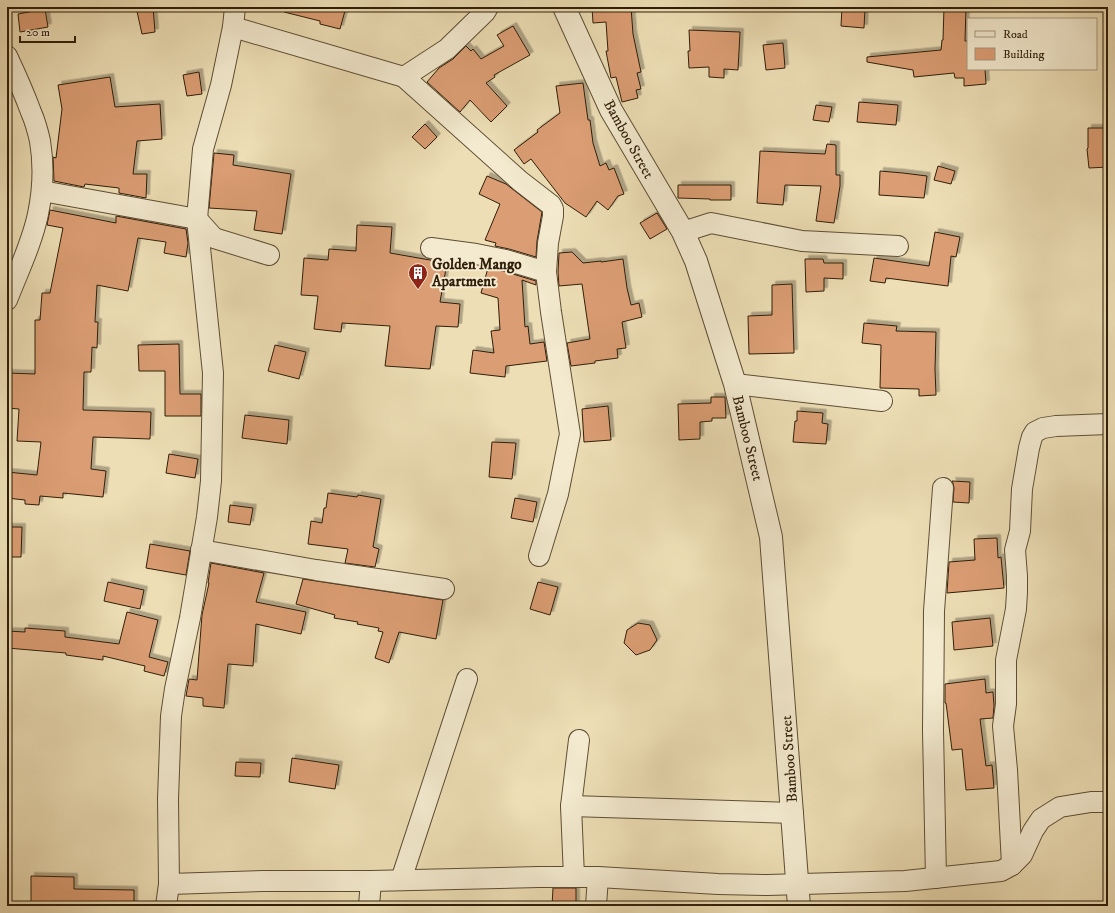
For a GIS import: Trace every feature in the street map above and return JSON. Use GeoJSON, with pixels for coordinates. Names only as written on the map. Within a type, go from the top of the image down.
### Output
{"type":"FeatureCollection","features":[{"type":"Feature","properties":{"kind":"street"},"geometry":{"type":"LineString","coordinates":[[166,906],[169,884],[168,799],[171,716],[175,688],[190,618],[207,517],[211,481],[213,373],[197,220],[203,149],[221,85],[233,27],[235,7]]}},
{"type":"Feature","properties":{"kind":"street"},"geometry":{"type":"LineString","coordinates":[[404,77],[447,49],[485,12],[488,7]]}},
{"type":"Feature","properties":{"kind":"street","name":"Bamboo Street"},"geometry":{"type":"LineString","coordinates":[[564,7],[611,110],[683,232],[696,261],[735,384],[771,537],[799,906]]}},
{"type":"Feature","properties":{"kind":"street"},"geometry":{"type":"LineString","coordinates":[[233,27],[404,77],[520,181],[551,205],[553,209],[553,216],[548,243],[546,272],[570,434],[558,494],[539,556]]}},
{"type":"Feature","properties":{"kind":"street"},"geometry":{"type":"LineString","coordinates":[[7,56],[24,93],[34,121],[40,141],[42,170],[42,191],[38,215],[7,300]]}},
{"type":"Feature","properties":{"kind":"street"},"geometry":{"type":"LineString","coordinates":[[42,191],[197,220],[214,238],[268,255]]}},
{"type":"Feature","properties":{"kind":"street"},"geometry":{"type":"LineString","coordinates":[[683,232],[712,223],[802,241],[898,246]]}},
{"type":"Feature","properties":{"kind":"street"},"geometry":{"type":"LineString","coordinates":[[431,248],[506,260],[546,272]]}},
{"type":"Feature","properties":{"kind":"street"},"geometry":{"type":"LineString","coordinates":[[735,384],[882,401]]}},
{"type":"Feature","properties":{"kind":"street"},"geometry":{"type":"LineString","coordinates":[[1012,865],[1003,726],[1006,704],[1006,660],[1016,609],[1017,576],[1015,550],[1020,531],[1022,490],[1029,448],[1032,436],[1043,428],[1108,424]]}},
{"type":"Feature","properties":{"kind":"street"},"geometry":{"type":"LineString","coordinates":[[936,878],[933,730],[934,611],[943,488]]}},
{"type":"Feature","properties":{"kind":"street"},"geometry":{"type":"LineString","coordinates":[[201,550],[316,570],[444,589]]}},
{"type":"Feature","properties":{"kind":"street"},"geometry":{"type":"LineString","coordinates":[[401,880],[467,679]]}},
{"type":"Feature","properties":{"kind":"street"},"geometry":{"type":"LineString","coordinates":[[574,877],[571,806],[580,740]]}},
{"type":"Feature","properties":{"kind":"street"},"geometry":{"type":"LineString","coordinates":[[169,884],[264,881],[371,881],[539,877],[598,877],[718,884],[768,885],[905,881],[1002,871],[1022,856],[1033,831],[1041,819],[1060,807],[1091,802],[1108,802]]}},
{"type":"Feature","properties":{"kind":"street"},"geometry":{"type":"LineString","coordinates":[[571,806],[793,813]]}},
{"type":"Feature","properties":{"kind":"street"},"geometry":{"type":"LineString","coordinates":[[596,906],[598,877]]}},
{"type":"Feature","properties":{"kind":"street"},"geometry":{"type":"LineString","coordinates":[[369,906],[371,881]]}},
{"type":"Feature","properties":{"kind":"building"},"geometry":{"type":"Polygon","coordinates":[[[136,7],[153,7],[155,32],[142,34],[136,7]]]}},
{"type":"Feature","properties":{"kind":"building"},"geometry":{"type":"Polygon","coordinates":[[[285,7],[346,7],[340,29],[320,24],[320,21],[284,12],[285,7]]]}},
{"type":"Feature","properties":{"kind":"building"},"geometry":{"type":"Polygon","coordinates":[[[592,7],[631,7],[633,34],[641,72],[637,73],[641,89],[636,90],[638,98],[622,102],[616,77],[611,78],[606,51],[608,51],[606,22],[593,23],[592,7]]]}},
{"type":"Feature","properties":{"kind":"building"},"geometry":{"type":"Polygon","coordinates":[[[842,7],[865,8],[864,28],[841,26],[842,7]]]}},
{"type":"Feature","properties":{"kind":"building"},"geometry":{"type":"Polygon","coordinates":[[[944,7],[966,7],[965,41],[967,41],[967,70],[985,70],[986,84],[964,86],[964,78],[955,78],[954,73],[914,77],[913,70],[867,62],[867,57],[941,50],[943,40],[944,7]]]}},
{"type":"Feature","properties":{"kind":"building"},"geometry":{"type":"Polygon","coordinates":[[[45,9],[48,27],[20,32],[18,14],[45,9]]]}},
{"type":"Feature","properties":{"kind":"building"},"geometry":{"type":"Polygon","coordinates":[[[513,26],[530,55],[494,75],[495,77],[486,83],[507,106],[491,122],[470,100],[460,112],[427,82],[439,68],[453,59],[466,46],[471,51],[473,49],[481,59],[504,46],[497,35],[513,26]]]}},
{"type":"Feature","properties":{"kind":"building"},"geometry":{"type":"Polygon","coordinates":[[[689,30],[740,32],[738,70],[724,69],[724,78],[709,77],[709,67],[689,68],[689,30]]]}},
{"type":"Feature","properties":{"kind":"building"},"geometry":{"type":"Polygon","coordinates":[[[783,43],[785,68],[766,70],[763,45],[783,43]]]}},
{"type":"Feature","properties":{"kind":"building"},"geometry":{"type":"Polygon","coordinates":[[[199,72],[202,94],[187,96],[183,75],[199,72]]]}},
{"type":"Feature","properties":{"kind":"building"},"geometry":{"type":"Polygon","coordinates":[[[110,77],[115,107],[160,104],[162,139],[137,141],[133,174],[147,174],[146,198],[119,193],[119,188],[85,184],[84,187],[54,181],[53,157],[56,158],[62,109],[58,85],[110,77]]]}},
{"type":"Feature","properties":{"kind":"building"},"geometry":{"type":"Polygon","coordinates":[[[583,83],[588,120],[590,120],[593,143],[600,166],[606,163],[609,170],[614,168],[624,194],[618,196],[608,210],[597,201],[586,217],[565,203],[531,159],[524,164],[514,150],[560,113],[556,86],[583,83]]]}},
{"type":"Feature","properties":{"kind":"building"},"geometry":{"type":"Polygon","coordinates":[[[859,102],[898,105],[896,125],[857,122],[859,102]]]}},
{"type":"Feature","properties":{"kind":"building"},"geometry":{"type":"Polygon","coordinates":[[[816,105],[832,107],[829,122],[813,120],[816,105]]]}},
{"type":"Feature","properties":{"kind":"building"},"geometry":{"type":"Polygon","coordinates":[[[425,124],[437,137],[425,149],[412,137],[425,124]]]}},
{"type":"Feature","properties":{"kind":"building"},"geometry":{"type":"Polygon","coordinates":[[[1088,128],[1108,128],[1108,167],[1089,168],[1087,149],[1088,128]]]}},
{"type":"Feature","properties":{"kind":"building"},"geometry":{"type":"Polygon","coordinates":[[[827,144],[836,145],[836,175],[840,175],[840,186],[834,223],[816,221],[821,186],[785,185],[783,205],[757,203],[760,151],[825,154],[827,144]]]}},
{"type":"Feature","properties":{"kind":"building"},"geometry":{"type":"Polygon","coordinates":[[[214,153],[234,155],[233,165],[291,174],[282,234],[254,230],[257,211],[209,208],[214,153]]]}},
{"type":"Feature","properties":{"kind":"building"},"geometry":{"type":"Polygon","coordinates":[[[938,166],[955,171],[951,184],[934,180],[938,166]]]}},
{"type":"Feature","properties":{"kind":"building"},"geometry":{"type":"Polygon","coordinates":[[[880,171],[927,176],[924,198],[879,195],[880,171]]]}},
{"type":"Feature","properties":{"kind":"building"},"geometry":{"type":"Polygon","coordinates":[[[487,176],[506,184],[542,212],[536,257],[495,246],[496,243],[485,240],[500,204],[479,194],[487,176]]]}},
{"type":"Feature","properties":{"kind":"building"},"geometry":{"type":"Polygon","coordinates":[[[678,185],[731,185],[731,200],[678,198],[678,185]]]}},
{"type":"Feature","properties":{"kind":"building"},"geometry":{"type":"Polygon","coordinates":[[[50,210],[116,223],[116,216],[186,229],[188,243],[186,257],[164,253],[166,242],[138,238],[128,291],[97,285],[95,322],[98,322],[97,348],[92,347],[91,372],[84,372],[83,410],[151,412],[150,439],[93,437],[91,469],[106,471],[103,497],[63,493],[63,498],[40,496],[39,505],[25,504],[25,500],[7,498],[7,472],[37,475],[41,442],[17,441],[19,409],[7,408],[7,373],[35,374],[35,320],[40,320],[42,293],[50,293],[63,228],[47,225],[50,210]]]}},
{"type":"Feature","properties":{"kind":"building"},"geometry":{"type":"Polygon","coordinates":[[[657,213],[667,229],[650,239],[640,223],[657,213]]]}},
{"type":"Feature","properties":{"kind":"building"},"geometry":{"type":"Polygon","coordinates":[[[357,225],[392,227],[390,253],[447,263],[440,302],[460,304],[458,327],[436,326],[430,369],[385,366],[390,326],[342,323],[341,332],[314,329],[318,296],[301,295],[304,258],[328,260],[329,249],[356,251],[357,225]]]}},
{"type":"Feature","properties":{"kind":"building"},"geometry":{"type":"Polygon","coordinates":[[[935,232],[960,237],[956,257],[951,256],[948,286],[886,278],[885,283],[870,281],[874,258],[929,266],[935,232]]]}},
{"type":"Feature","properties":{"kind":"building"},"geometry":{"type":"Polygon","coordinates":[[[572,252],[583,263],[623,259],[631,305],[639,303],[642,317],[622,322],[626,348],[617,349],[618,358],[571,366],[567,343],[590,339],[582,284],[559,286],[559,253],[572,252]]]}},
{"type":"Feature","properties":{"kind":"building"},"geometry":{"type":"Polygon","coordinates":[[[805,259],[823,259],[824,263],[843,263],[843,279],[824,278],[824,291],[806,292],[805,259]]]}},
{"type":"Feature","properties":{"kind":"building"},"geometry":{"type":"Polygon","coordinates":[[[488,268],[536,281],[536,285],[522,280],[525,327],[528,326],[530,344],[544,342],[547,361],[506,366],[505,377],[470,373],[473,350],[494,353],[491,331],[500,330],[498,298],[481,293],[488,268]]]}},
{"type":"Feature","properties":{"kind":"building"},"geometry":{"type":"Polygon","coordinates":[[[792,284],[794,353],[749,354],[748,316],[772,315],[772,285],[792,284]]]}},
{"type":"Feature","properties":{"kind":"building"},"geometry":{"type":"Polygon","coordinates":[[[864,323],[897,326],[896,331],[936,332],[936,395],[919,396],[919,389],[880,388],[881,345],[862,343],[864,323]]]}},
{"type":"Feature","properties":{"kind":"building"},"geometry":{"type":"Polygon","coordinates":[[[179,344],[180,394],[201,394],[201,416],[165,416],[165,371],[139,371],[138,345],[179,344]]]}},
{"type":"Feature","properties":{"kind":"building"},"geometry":{"type":"Polygon","coordinates":[[[275,345],[306,352],[299,379],[268,371],[275,345]]]}},
{"type":"Feature","properties":{"kind":"building"},"geometry":{"type":"Polygon","coordinates":[[[711,397],[725,397],[726,418],[712,418],[712,421],[700,422],[700,439],[679,440],[678,404],[711,403],[711,397]]]}},
{"type":"Feature","properties":{"kind":"building"},"geometry":{"type":"Polygon","coordinates":[[[608,406],[611,440],[584,442],[582,409],[608,406]]]}},
{"type":"Feature","properties":{"kind":"building"},"geometry":{"type":"Polygon","coordinates":[[[797,411],[823,413],[822,423],[828,424],[826,444],[793,442],[795,421],[797,421],[797,411]]]}},
{"type":"Feature","properties":{"kind":"building"},"geometry":{"type":"Polygon","coordinates":[[[245,415],[289,420],[287,444],[242,438],[245,415]]]}},
{"type":"Feature","properties":{"kind":"building"},"geometry":{"type":"Polygon","coordinates":[[[492,442],[516,443],[512,479],[489,477],[492,442]]]}},
{"type":"Feature","properties":{"kind":"building"},"geometry":{"type":"Polygon","coordinates":[[[169,454],[198,459],[195,478],[166,473],[169,454]]]}},
{"type":"Feature","properties":{"kind":"building"},"geometry":{"type":"Polygon","coordinates":[[[952,481],[970,482],[969,503],[953,502],[954,488],[952,481]]]}},
{"type":"Feature","properties":{"kind":"building"},"geometry":{"type":"Polygon","coordinates":[[[328,493],[357,497],[358,495],[381,499],[373,547],[379,549],[375,567],[345,563],[348,549],[308,544],[311,521],[322,523],[328,493]]]}},
{"type":"Feature","properties":{"kind":"building"},"geometry":{"type":"Polygon","coordinates":[[[515,498],[537,502],[533,522],[511,518],[515,498]]]}},
{"type":"Feature","properties":{"kind":"building"},"geometry":{"type":"Polygon","coordinates":[[[230,505],[253,508],[250,525],[228,522],[230,505]]]}},
{"type":"Feature","properties":{"kind":"building"},"geometry":{"type":"Polygon","coordinates":[[[7,527],[22,527],[21,557],[7,557],[7,527]]]}},
{"type":"Feature","properties":{"kind":"building"},"geometry":{"type":"Polygon","coordinates":[[[997,538],[998,558],[1001,557],[1004,588],[947,593],[949,562],[975,560],[974,539],[997,538]]]}},
{"type":"Feature","properties":{"kind":"building"},"geometry":{"type":"Polygon","coordinates":[[[150,544],[190,551],[186,575],[146,568],[150,544]]]}},
{"type":"Feature","properties":{"kind":"building"},"geometry":{"type":"Polygon","coordinates":[[[211,563],[264,573],[256,602],[306,612],[301,634],[256,624],[253,666],[228,664],[224,708],[203,706],[203,698],[186,696],[189,679],[197,680],[202,615],[209,583],[211,563]]]}},
{"type":"Feature","properties":{"kind":"building"},"geometry":{"type":"Polygon","coordinates":[[[303,579],[443,600],[436,639],[399,632],[389,663],[375,658],[383,632],[378,631],[379,628],[357,624],[358,622],[334,618],[335,615],[296,604],[303,579]]]}},
{"type":"Feature","properties":{"kind":"building"},"geometry":{"type":"Polygon","coordinates":[[[108,582],[144,590],[140,609],[104,601],[108,582]]]}},
{"type":"Feature","properties":{"kind":"building"},"geometry":{"type":"Polygon","coordinates":[[[538,582],[558,587],[550,615],[530,609],[538,582]]]}},
{"type":"Feature","properties":{"kind":"building"},"geometry":{"type":"Polygon","coordinates":[[[127,612],[158,620],[149,657],[168,662],[164,676],[144,671],[145,666],[103,656],[103,660],[66,655],[66,653],[7,648],[7,631],[25,632],[25,628],[65,631],[65,637],[119,644],[127,612]]]}},
{"type":"Feature","properties":{"kind":"building"},"geometry":{"type":"Polygon","coordinates":[[[990,618],[993,646],[954,650],[952,622],[990,618]]]}},
{"type":"Feature","properties":{"kind":"building"},"geometry":{"type":"Polygon","coordinates":[[[638,623],[650,625],[657,640],[650,650],[636,655],[624,643],[627,630],[638,623]]]}},
{"type":"Feature","properties":{"kind":"building"},"geometry":{"type":"Polygon","coordinates":[[[985,679],[986,693],[993,692],[993,718],[980,719],[986,766],[992,765],[994,788],[966,790],[962,749],[952,750],[945,703],[945,684],[985,679]]]}},
{"type":"Feature","properties":{"kind":"building"},"geometry":{"type":"Polygon","coordinates":[[[292,758],[339,765],[335,789],[289,782],[292,758]]]}},
{"type":"Feature","properties":{"kind":"building"},"geometry":{"type":"Polygon","coordinates":[[[236,762],[261,763],[260,777],[235,776],[236,762]]]}},
{"type":"Feature","properties":{"kind":"building"},"geometry":{"type":"Polygon","coordinates":[[[31,876],[74,877],[74,889],[134,890],[134,906],[54,904],[54,906],[31,906],[31,876]]]}},
{"type":"Feature","properties":{"kind":"building"},"geometry":{"type":"Polygon","coordinates":[[[553,888],[576,888],[576,906],[552,906],[553,888]]]}},
{"type":"Feature","properties":{"kind":"place","name":"Golden Mango Apartment"},"geometry":{"type":"Point","coordinates":[418,290]}}]}
